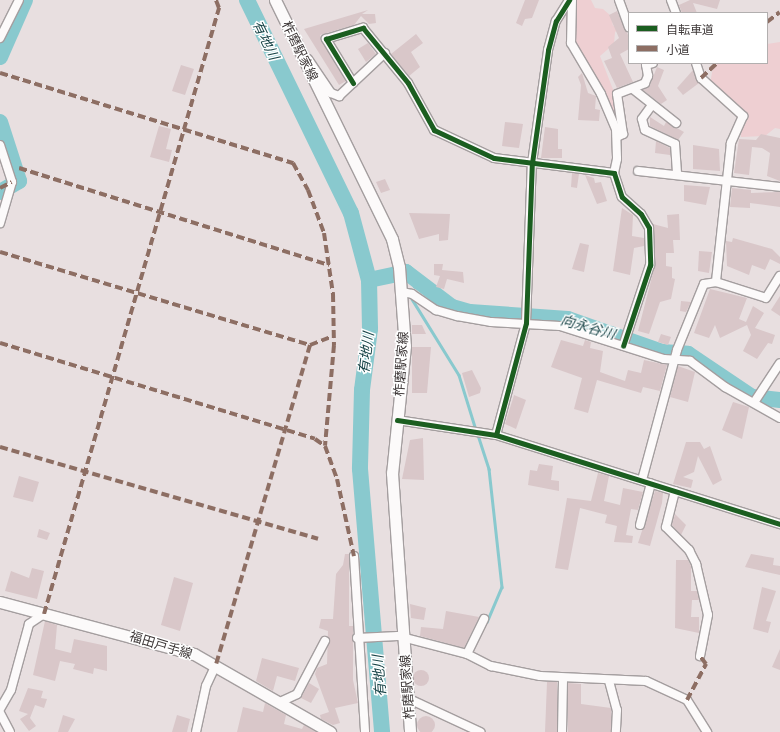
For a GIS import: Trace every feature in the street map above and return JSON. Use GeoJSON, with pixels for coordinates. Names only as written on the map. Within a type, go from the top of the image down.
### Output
{"type":"FeatureCollection","features":[{"type":"Feature","properties":{"kind":"main road","name":"柞磨駅家線"},"geometry":{"type":"LineString","coordinates":[[275,0],[392,239],[400,272],[405,346],[396,420],[392,473],[394,546],[410,732]]}},
{"type":"Feature","properties":{"kind":"main road","name":"福田戸手線"},"geometry":{"type":"LineString","coordinates":[[0,602],[194,654],[330,732]]}},
{"type":"Feature","properties":{"kind":"street"},"geometry":{"type":"LineString","coordinates":[[0,38],[19,0]]}},
{"type":"Feature","properties":{"kind":"street"},"geometry":{"type":"LineString","coordinates":[[496,435],[526,323],[532,163],[548,50],[556,21],[569,0]]}},
{"type":"Feature","properties":{"kind":"street"},"geometry":{"type":"LineString","coordinates":[[572,0],[571,43],[601,94],[617,137],[614,173],[622,197],[641,214],[649,228],[650,265],[623,346]]}},
{"type":"Feature","properties":{"kind":"street"},"geometry":{"type":"LineString","coordinates":[[619,0],[628,24]]}},
{"type":"Feature","properties":{"kind":"street"},"geometry":{"type":"LineString","coordinates":[[671,0],[676,12]]}},
{"type":"Feature","properties":{"kind":"street"},"geometry":{"type":"LineString","coordinates":[[353,83],[326,39],[363,28],[408,83],[434,130],[494,158],[614,173]]}},
{"type":"Feature","properties":{"kind":"street"},"geometry":{"type":"LineString","coordinates":[[298,47],[331,93],[339,96],[385,53]]}},
{"type":"Feature","properties":{"kind":"street"},"geometry":{"type":"LineString","coordinates":[[617,137],[623,134],[617,94],[645,83],[648,76],[648,64]]}},
{"type":"Feature","properties":{"kind":"street"},"geometry":{"type":"LineString","coordinates":[[696,64],[702,78],[743,116],[731,143],[716,282]]}},
{"type":"Feature","properties":{"kind":"street"},"geometry":{"type":"LineString","coordinates":[[633,89],[676,123]]}},
{"type":"Feature","properties":{"kind":"street"},"geometry":{"type":"LineString","coordinates":[[652,105],[642,119],[645,130],[675,144],[677,175]]}},
{"type":"Feature","properties":{"kind":"street"},"geometry":{"type":"LineString","coordinates":[[0,145],[12,182],[0,222]]}},
{"type":"Feature","properties":{"kind":"street"},"geometry":{"type":"LineString","coordinates":[[638,171],[780,187]]}},
{"type":"Feature","properties":{"kind":"street"},"geometry":{"type":"LineString","coordinates":[[642,480],[677,350],[704,284],[716,282],[766,298],[780,276]]}},
{"type":"Feature","properties":{"kind":"street"},"geometry":{"type":"LineString","coordinates":[[402,292],[412,294],[436,310],[457,316],[560,326],[674,360],[690,361],[725,388],[755,401],[780,418]]}},
{"type":"Feature","properties":{"kind":"street"},"geometry":{"type":"LineString","coordinates":[[755,401],[766,389],[780,363]]}},
{"type":"Feature","properties":{"kind":"street"},"geometry":{"type":"LineString","coordinates":[[771,381],[780,382]]}},
{"type":"Feature","properties":{"kind":"street"},"geometry":{"type":"LineString","coordinates":[[396,420],[496,435],[780,524]]}},
{"type":"Feature","properties":{"kind":"street"},"geometry":{"type":"LineString","coordinates":[[640,524],[651,483]]}},
{"type":"Feature","properties":{"kind":"street"},"geometry":{"type":"LineString","coordinates":[[675,491],[666,527],[689,550],[696,564],[708,615],[700,656]]}},
{"type":"Feature","properties":{"kind":"street"},"geometry":{"type":"LineString","coordinates":[[354,556],[357,638],[365,732]]}},
{"type":"Feature","properties":{"kind":"street"},"geometry":{"type":"LineString","coordinates":[[0,709],[11,690],[29,624],[44,614]]}},
{"type":"Feature","properties":{"kind":"street"},"geometry":{"type":"LineString","coordinates":[[467,654],[484,619]]}},
{"type":"Feature","properties":{"kind":"street"},"geometry":{"type":"LineString","coordinates":[[357,638],[401,637],[467,654],[496,667],[563,679],[646,681],[687,700],[707,732]]}},
{"type":"Feature","properties":{"kind":"street"},"geometry":{"type":"LineString","coordinates":[[289,709],[324,641]]}},
{"type":"Feature","properties":{"kind":"street"},"geometry":{"type":"LineString","coordinates":[[196,732],[206,686],[215,667]]}},
{"type":"Feature","properties":{"kind":"street"},"geometry":{"type":"LineString","coordinates":[[562,732],[563,679]]}},
{"type":"Feature","properties":{"kind":"street"},"geometry":{"type":"LineString","coordinates":[[609,681],[617,710],[616,732]]}},
{"type":"Feature","properties":{"kind":"street"},"geometry":{"type":"LineString","coordinates":[[278,702],[297,694]]}},
{"type":"Feature","properties":{"kind":"street"},"geometry":{"type":"LineString","coordinates":[[407,698],[480,732]]}},
{"type":"Feature","properties":{"kind":"street"},"geometry":{"type":"LineString","coordinates":[[0,713],[10,732]]}},
{"type":"Feature","properties":{"kind":"shaded area"},"geometry":{"type":"Polygon","coordinates":[[[575,0],[591,0],[595,8],[603,9],[611,16],[613,26],[623,21],[625,25],[615,32],[614,44],[600,56],[614,92],[614,108],[621,129],[573,43],[575,0]]]}},
{"type":"Feature","properties":{"kind":"shaded area"},"geometry":{"type":"Polygon","coordinates":[[[780,42],[780,129],[775,128],[765,136],[741,137],[740,130],[748,119],[710,84],[713,67],[717,64],[768,64],[768,44],[780,42]]]}},
{"type":"Feature","properties":{"kind":"building"},"geometry":{"type":"Polygon","coordinates":[[[525,0],[539,0],[532,18],[525,19],[522,26],[516,23],[525,0]]]}},
{"type":"Feature","properties":{"kind":"building"},"geometry":{"type":"Polygon","coordinates":[[[690,0],[720,0],[717,9],[693,3],[697,12],[682,12],[679,5],[690,0]]]}},
{"type":"Feature","properties":{"kind":"building"},"geometry":{"type":"Polygon","coordinates":[[[368,10],[362,14],[375,14],[376,23],[369,24],[361,16],[354,25],[320,35],[346,81],[339,85],[304,29],[368,10]]]}},
{"type":"Feature","properties":{"kind":"building"},"geometry":{"type":"Polygon","coordinates":[[[617,11],[628,35],[628,50],[620,54],[633,82],[617,88],[604,61],[612,58],[608,47],[619,38],[609,15],[617,11]]]}},
{"type":"Feature","properties":{"kind":"building"},"geometry":{"type":"Polygon","coordinates":[[[416,34],[423,43],[411,52],[420,67],[409,76],[391,54],[416,34]]]}},
{"type":"Feature","properties":{"kind":"building"},"geometry":{"type":"Polygon","coordinates":[[[368,43],[376,54],[366,62],[358,49],[368,43]]]}},
{"type":"Feature","properties":{"kind":"building"},"geometry":{"type":"Polygon","coordinates":[[[181,65],[194,69],[185,95],[172,91],[181,65]]]}},
{"type":"Feature","properties":{"kind":"building"},"geometry":{"type":"Polygon","coordinates":[[[657,67],[664,70],[658,86],[667,100],[661,104],[643,90],[650,85],[657,67]]]}},
{"type":"Feature","properties":{"kind":"building"},"geometry":{"type":"Polygon","coordinates":[[[693,70],[699,83],[683,95],[677,88],[693,70]]]}},
{"type":"Feature","properties":{"kind":"building"},"geometry":{"type":"Polygon","coordinates":[[[582,73],[588,93],[596,96],[595,109],[600,110],[599,121],[578,120],[581,85],[578,77],[582,73]]]}},
{"type":"Feature","properties":{"kind":"building"},"geometry":{"type":"Polygon","coordinates":[[[650,117],[664,126],[666,122],[684,132],[678,140],[650,126],[650,117]]]}},
{"type":"Feature","properties":{"kind":"building"},"geometry":{"type":"Polygon","coordinates":[[[505,122],[523,124],[519,148],[502,146],[505,122]]]}},
{"type":"Feature","properties":{"kind":"building"},"geometry":{"type":"Polygon","coordinates":[[[159,126],[171,129],[166,149],[172,150],[169,162],[150,157],[159,126]]]}},
{"type":"Feature","properties":{"kind":"building"},"geometry":{"type":"Polygon","coordinates":[[[545,127],[558,129],[558,149],[562,149],[562,158],[541,158],[545,127]]]}},
{"type":"Feature","properties":{"kind":"building"},"geometry":{"type":"Polygon","coordinates":[[[761,134],[780,138],[780,181],[767,176],[770,153],[762,148],[752,147],[749,175],[734,173],[739,139],[756,140],[761,134]]]}},
{"type":"Feature","properties":{"kind":"building"},"geometry":{"type":"Polygon","coordinates":[[[656,141],[670,148],[670,155],[655,153],[656,141]]]}},
{"type":"Feature","properties":{"kind":"building"},"geometry":{"type":"Polygon","coordinates":[[[693,145],[719,149],[720,171],[693,169],[693,145]]]}},
{"type":"Feature","properties":{"kind":"building"},"geometry":{"type":"Polygon","coordinates":[[[572,173],[579,174],[577,188],[571,187],[572,173]]]}},
{"type":"Feature","properties":{"kind":"building"},"geometry":{"type":"Polygon","coordinates":[[[585,175],[594,178],[595,183],[601,182],[607,201],[597,204],[585,175]]]}},
{"type":"Feature","properties":{"kind":"building"},"geometry":{"type":"Polygon","coordinates":[[[385,179],[390,190],[381,193],[376,182],[385,179]]]}},
{"type":"Feature","properties":{"kind":"building"},"geometry":{"type":"Polygon","coordinates":[[[684,185],[710,187],[706,205],[684,201],[684,185]]]}},
{"type":"Feature","properties":{"kind":"building"},"geometry":{"type":"Polygon","coordinates":[[[732,188],[751,190],[751,193],[780,192],[780,207],[750,203],[750,208],[730,207],[732,188]]]}},
{"type":"Feature","properties":{"kind":"building"},"geometry":{"type":"Polygon","coordinates":[[[622,208],[633,215],[632,236],[644,238],[644,246],[634,248],[630,275],[613,271],[622,208]]]}},
{"type":"Feature","properties":{"kind":"building"},"geometry":{"type":"Polygon","coordinates":[[[409,213],[450,214],[448,240],[439,241],[439,234],[419,239],[409,213]]]}},
{"type":"Feature","properties":{"kind":"building"},"geometry":{"type":"Polygon","coordinates":[[[679,214],[680,240],[673,240],[674,253],[666,253],[666,266],[672,267],[672,278],[675,279],[671,299],[660,302],[649,334],[638,331],[655,265],[653,224],[668,228],[667,215],[679,214]]]}},
{"type":"Feature","properties":{"kind":"building"},"geometry":{"type":"Polygon","coordinates":[[[733,238],[772,249],[780,257],[780,264],[770,259],[765,270],[752,265],[749,275],[727,266],[726,241],[732,242],[733,238]]]}},
{"type":"Feature","properties":{"kind":"building"},"geometry":{"type":"Polygon","coordinates":[[[580,243],[589,245],[584,272],[572,269],[580,243]]]}},
{"type":"Feature","properties":{"kind":"building"},"geometry":{"type":"Polygon","coordinates":[[[699,251],[712,252],[709,273],[698,271],[699,251]]]}},
{"type":"Feature","properties":{"kind":"building"},"geometry":{"type":"Polygon","coordinates":[[[434,264],[443,264],[442,270],[463,272],[464,283],[447,279],[444,289],[436,287],[440,276],[434,275],[434,264]]]}},
{"type":"Feature","properties":{"kind":"building"},"geometry":{"type":"Polygon","coordinates":[[[710,289],[747,298],[739,319],[746,322],[753,306],[764,313],[755,328],[775,335],[772,344],[768,343],[757,359],[743,351],[751,335],[747,325],[720,338],[715,325],[709,338],[694,333],[710,289]]]}},
{"type":"Feature","properties":{"kind":"building"},"geometry":{"type":"Polygon","coordinates":[[[780,296],[780,316],[771,310],[780,296]]]}},
{"type":"Feature","properties":{"kind":"building"},"geometry":{"type":"Polygon","coordinates":[[[681,301],[691,302],[686,312],[680,311],[681,301]]]}},
{"type":"Feature","properties":{"kind":"building"},"geometry":{"type":"Polygon","coordinates":[[[412,325],[422,325],[426,334],[412,334],[412,325]]]}},
{"type":"Feature","properties":{"kind":"building"},"geometry":{"type":"Polygon","coordinates":[[[661,334],[671,337],[668,345],[658,342],[661,334]]]}},
{"type":"Feature","properties":{"kind":"building"},"geometry":{"type":"Polygon","coordinates":[[[561,340],[583,346],[585,340],[591,342],[590,348],[603,351],[600,372],[625,381],[628,370],[641,373],[644,360],[667,365],[660,391],[643,387],[641,393],[597,380],[588,413],[574,409],[582,378],[551,367],[561,340]]]}},
{"type":"Feature","properties":{"kind":"building"},"geometry":{"type":"Polygon","coordinates":[[[412,347],[431,347],[427,393],[412,393],[412,347]]]}},
{"type":"Feature","properties":{"kind":"building"},"geometry":{"type":"Polygon","coordinates":[[[678,366],[695,372],[688,402],[670,397],[678,366]]]}},
{"type":"Feature","properties":{"kind":"building"},"geometry":{"type":"Polygon","coordinates":[[[472,370],[481,388],[480,393],[469,397],[462,373],[472,370]]]}},
{"type":"Feature","properties":{"kind":"building"},"geometry":{"type":"Polygon","coordinates":[[[514,395],[526,400],[516,429],[505,424],[514,395]]]}},
{"type":"Feature","properties":{"kind":"building"},"geometry":{"type":"Polygon","coordinates":[[[733,402],[749,407],[742,439],[722,430],[733,402]]]}},
{"type":"Feature","properties":{"kind":"building"},"geometry":{"type":"Polygon","coordinates":[[[423,438],[424,480],[402,479],[410,440],[423,438]]]}},
{"type":"Feature","properties":{"kind":"building"},"geometry":{"type":"Polygon","coordinates":[[[686,442],[700,442],[704,449],[710,446],[722,480],[713,485],[698,456],[694,472],[683,477],[693,480],[691,488],[673,484],[686,442]]]}},
{"type":"Feature","properties":{"kind":"building"},"geometry":{"type":"Polygon","coordinates":[[[539,464],[553,466],[551,480],[559,481],[559,491],[528,485],[530,470],[537,471],[539,464]]]}},
{"type":"Feature","properties":{"kind":"building"},"geometry":{"type":"Polygon","coordinates":[[[598,473],[609,476],[604,501],[620,505],[623,488],[643,492],[638,510],[631,509],[626,535],[633,536],[632,543],[614,542],[617,526],[605,523],[607,515],[580,508],[568,570],[555,568],[567,498],[591,501],[598,473]]]}},
{"type":"Feature","properties":{"kind":"building"},"geometry":{"type":"Polygon","coordinates":[[[19,476],[39,482],[33,502],[13,497],[19,476]]]}},
{"type":"Feature","properties":{"kind":"building"},"geometry":{"type":"Polygon","coordinates":[[[655,491],[663,493],[662,503],[650,546],[638,543],[655,491]]]}},
{"type":"Feature","properties":{"kind":"building"},"geometry":{"type":"Polygon","coordinates":[[[675,514],[686,525],[681,535],[672,525],[675,514]]]}},
{"type":"Feature","properties":{"kind":"building"},"geometry":{"type":"Polygon","coordinates":[[[39,529],[50,533],[47,540],[37,537],[39,529]]]}},
{"type":"Feature","properties":{"kind":"building"},"geometry":{"type":"Polygon","coordinates":[[[345,554],[349,554],[349,626],[353,626],[353,680],[358,703],[335,708],[340,723],[333,725],[321,719],[320,715],[329,712],[315,674],[317,668],[327,664],[328,631],[319,628],[321,619],[333,619],[336,574],[343,565],[345,554]]]}},
{"type":"Feature","properties":{"kind":"building"},"geometry":{"type":"Polygon","coordinates":[[[751,554],[774,558],[773,565],[780,566],[780,575],[745,567],[751,554]]]}},
{"type":"Feature","properties":{"kind":"building"},"geometry":{"type":"Polygon","coordinates":[[[676,560],[688,560],[691,566],[691,591],[697,591],[699,600],[692,600],[691,617],[699,617],[699,633],[675,628],[676,560]]]}},
{"type":"Feature","properties":{"kind":"building"},"geometry":{"type":"Polygon","coordinates":[[[32,568],[44,571],[37,599],[5,591],[11,571],[29,578],[32,568]]]}},
{"type":"Feature","properties":{"kind":"building"},"geometry":{"type":"Polygon","coordinates":[[[174,577],[193,583],[180,631],[161,625],[174,577]]]}},
{"type":"Feature","properties":{"kind":"building"},"geometry":{"type":"Polygon","coordinates":[[[762,587],[776,591],[766,621],[771,622],[768,633],[753,629],[762,587]]]}},
{"type":"Feature","properties":{"kind":"building"},"geometry":{"type":"Polygon","coordinates":[[[410,604],[426,608],[424,620],[411,618],[410,604]]]}},
{"type":"Feature","properties":{"kind":"building"},"geometry":{"type":"Polygon","coordinates":[[[446,611],[479,617],[464,648],[420,636],[421,627],[443,629],[446,611]]]}},
{"type":"Feature","properties":{"kind":"building"},"geometry":{"type":"Polygon","coordinates":[[[45,621],[57,625],[55,649],[71,653],[74,639],[107,646],[107,671],[94,668],[93,674],[73,669],[75,664],[60,661],[55,681],[33,675],[45,621]]]}},
{"type":"Feature","properties":{"kind":"building"},"geometry":{"type":"Polygon","coordinates":[[[780,649],[780,670],[772,667],[780,649]]]}},
{"type":"Feature","properties":{"kind":"building"},"geometry":{"type":"Polygon","coordinates":[[[262,658],[299,668],[295,681],[277,676],[273,691],[256,681],[262,658]]]}},
{"type":"Feature","properties":{"kind":"building"},"geometry":{"type":"Polygon","coordinates":[[[421,670],[428,675],[429,678],[424,685],[421,686],[414,681],[413,678],[418,671],[421,670]]]}},
{"type":"Feature","properties":{"kind":"building"},"geometry":{"type":"Polygon","coordinates":[[[547,682],[557,682],[557,732],[545,732],[547,682]]]}},
{"type":"Feature","properties":{"kind":"building"},"geometry":{"type":"Polygon","coordinates":[[[309,683],[319,689],[311,703],[301,698],[309,683]]]}},
{"type":"Feature","properties":{"kind":"building"},"geometry":{"type":"Polygon","coordinates":[[[568,683],[581,684],[581,704],[611,708],[611,732],[568,732],[568,683]]]}},
{"type":"Feature","properties":{"kind":"building"},"geometry":{"type":"Polygon","coordinates":[[[28,688],[43,691],[41,698],[47,699],[44,708],[35,705],[30,718],[36,726],[29,731],[20,719],[28,714],[19,711],[28,688]]]}},
{"type":"Feature","properties":{"kind":"building"},"geometry":{"type":"Polygon","coordinates":[[[265,703],[286,715],[284,724],[302,729],[304,725],[316,732],[237,732],[243,707],[263,712],[265,703]]]}},
{"type":"Feature","properties":{"kind":"building"},"geometry":{"type":"Polygon","coordinates":[[[63,715],[75,719],[68,732],[58,732],[63,715]]]}},
{"type":"Feature","properties":{"kind":"building"},"geometry":{"type":"Polygon","coordinates":[[[177,715],[190,719],[187,732],[172,732],[177,715]]]}},
{"type":"Feature","properties":{"kind":"building"},"geometry":{"type":"Polygon","coordinates":[[[426,716],[434,722],[434,728],[429,733],[423,733],[420,731],[417,725],[420,719],[426,716]]]}},
{"type":"Feature","properties":{"kind":"waterway"},"geometry":{"type":"LineString","coordinates":[[0,57],[25,0]]}},
{"type":"Feature","properties":{"kind":"waterway","name":"有地川"},"geometry":{"type":"LineString","coordinates":[[247,0],[351,213],[369,280],[370,329],[362,390],[360,469],[382,732]]}},
{"type":"Feature","properties":{"kind":"waterway"},"geometry":{"type":"LineString","coordinates":[[0,122],[19,181],[0,192]]}},
{"type":"Feature","properties":{"kind":"waterway","name":"向永谷川"},"geometry":{"type":"LineString","coordinates":[[369,280],[406,272],[452,307],[470,312],[568,319],[662,352],[688,354],[752,397],[780,400]]}},
{"type":"Feature","properties":{"kind":"waterway","name":"向永谷川"},"geometry":{"type":"LineString","coordinates":[[414,287],[418,281]]}},
{"type":"Feature","properties":{"kind":"waterway"},"geometry":{"type":"LineString","coordinates":[[412,299],[459,375],[476,430]]}},
{"type":"Feature","properties":{"kind":"waterway"},"geometry":{"type":"LineString","coordinates":[[478,435],[489,469],[502,587],[487,622]]}},
{"type":"Feature","properties":{"kind":"marked path"},"geometry":{"type":"LineString","coordinates":[[44,614],[219,8],[216,0]]}},
{"type":"Feature","properties":{"kind":"marked path"},"geometry":{"type":"LineString","coordinates":[[768,21],[780,12]]}},
{"type":"Feature","properties":{"kind":"marked path"},"geometry":{"type":"LineString","coordinates":[[701,78],[716,64]]}},
{"type":"Feature","properties":{"kind":"marked path"},"geometry":{"type":"LineString","coordinates":[[0,73],[293,163],[308,190],[324,233],[333,294],[334,345],[325,446]]}},
{"type":"Feature","properties":{"kind":"marked path"},"geometry":{"type":"LineString","coordinates":[[19,168],[329,265]]}},
{"type":"Feature","properties":{"kind":"marked path"},"geometry":{"type":"LineString","coordinates":[[0,188],[12,182]]}},
{"type":"Feature","properties":{"kind":"marked path"},"geometry":{"type":"LineString","coordinates":[[0,252],[310,345],[215,667]]}},
{"type":"Feature","properties":{"kind":"marked path"},"geometry":{"type":"LineString","coordinates":[[310,345],[334,336]]}},
{"type":"Feature","properties":{"kind":"marked path"},"geometry":{"type":"LineString","coordinates":[[0,343],[315,439],[325,446],[337,479],[354,556]]}},
{"type":"Feature","properties":{"kind":"marked path"},"geometry":{"type":"LineString","coordinates":[[0,447],[318,539]]}},
{"type":"Feature","properties":{"kind":"marked path"},"geometry":{"type":"LineString","coordinates":[[687,700],[706,664],[700,656]]}},
{"type":"Feature","properties":{"kind":"cycle path"},"geometry":{"type":"LineString","coordinates":[[496,435],[526,323],[532,163],[548,50],[556,21],[569,0]]}},
{"type":"Feature","properties":{"kind":"cycle path"},"geometry":{"type":"LineString","coordinates":[[353,83],[326,39],[363,28],[408,83],[434,130],[494,158],[614,173],[622,197],[641,214],[649,228],[650,265],[623,346]]}},
{"type":"Feature","properties":{"kind":"cycle path"},"geometry":{"type":"LineString","coordinates":[[397,420],[496,435],[780,524]]}}]}
